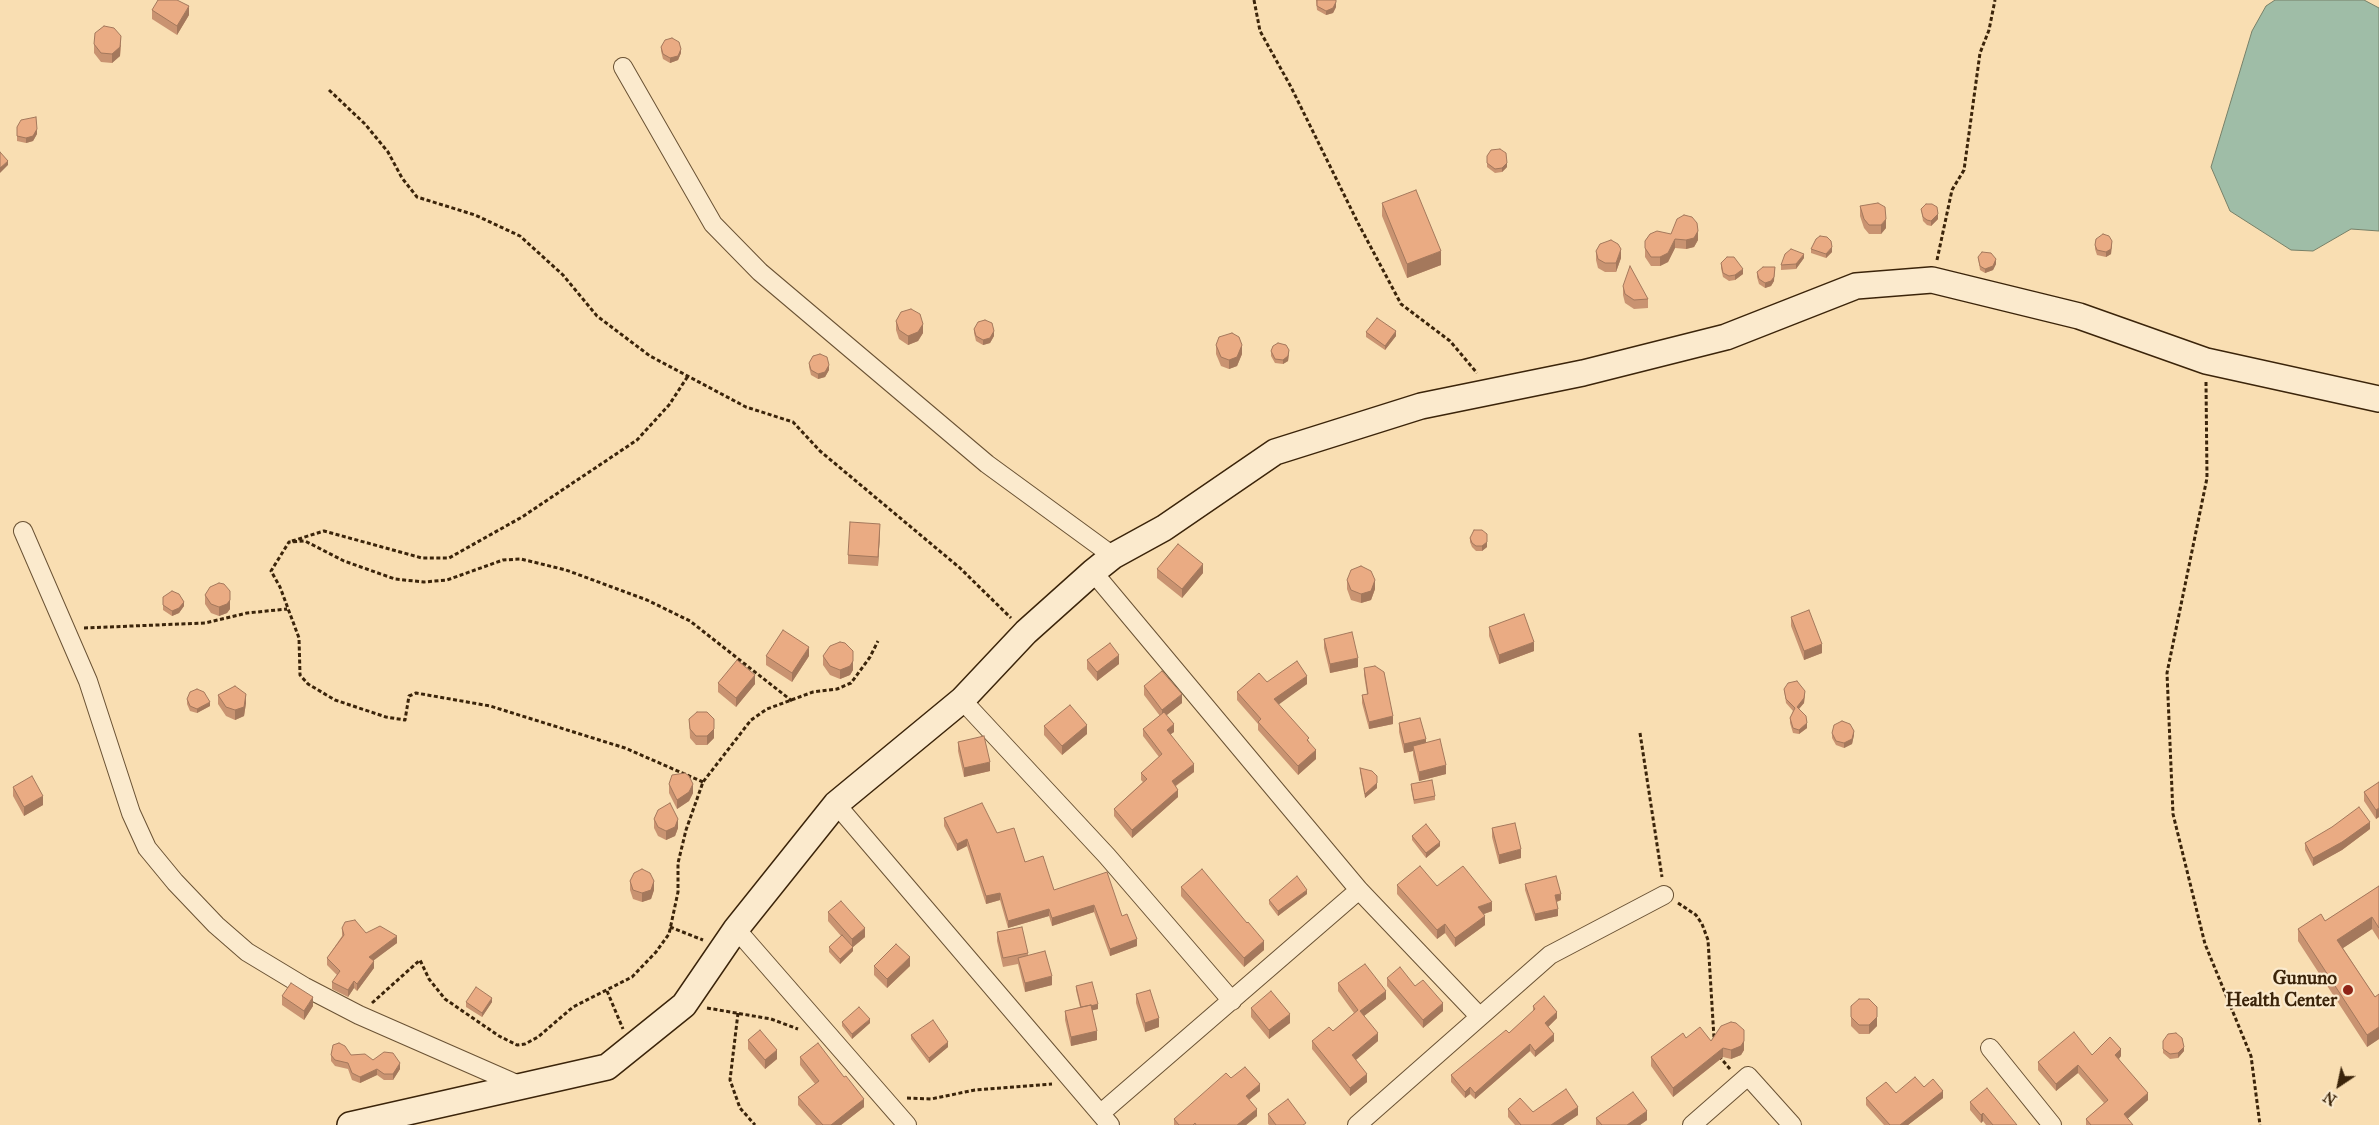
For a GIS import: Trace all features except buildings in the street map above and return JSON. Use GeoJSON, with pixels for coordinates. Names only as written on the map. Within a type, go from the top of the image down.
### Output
{"type":"FeatureCollection","features":[{"type":"Feature","properties":{"kind":"main road"},"geometry":{"type":"LineString","coordinates":[[350,1125],[607,1067],[684,1005],[736,929],[836,804],[962,700],[1026,632],[1093,572],[1114,556],[1164,528],[1275,452],[1421,406],[1583,373],[1726,337],[1856,286],[1932,280],[2079,316],[2206,361],[2379,399]]}},
{"type":"Feature","properties":{"kind":"street"},"geometry":{"type":"LineString","coordinates":[[623,67],[713,224],[760,272],[987,464],[1114,556]]}},
{"type":"Feature","properties":{"kind":"street"},"geometry":{"type":"LineString","coordinates":[[23,531],[88,680],[131,813],[148,848],[216,925],[247,952],[305,987],[358,1015],[521,1086]]}},
{"type":"Feature","properties":{"kind":"street"},"geometry":{"type":"LineString","coordinates":[[1093,572],[1358,890],[1479,1016]]}},
{"type":"Feature","properties":{"kind":"street"},"geometry":{"type":"LineString","coordinates":[[962,700],[1107,856],[1232,1001]]}},
{"type":"Feature","properties":{"kind":"street"},"geometry":{"type":"LineString","coordinates":[[836,804],[1106,1119],[1232,1001],[1358,890]]}},
{"type":"Feature","properties":{"kind":"street"},"geometry":{"type":"LineString","coordinates":[[1357,1125],[1550,955],[1664,895]]}},
{"type":"Feature","properties":{"kind":"street"},"geometry":{"type":"LineString","coordinates":[[736,929],[907,1125]]}},
{"type":"Feature","properties":{"kind":"street"},"geometry":{"type":"LineString","coordinates":[[1990,1048],[2052,1125]]}},
{"type":"Feature","properties":{"kind":"street"},"geometry":{"type":"LineString","coordinates":[[1692,1125],[1748,1076],[1792,1125]]}},
{"type":"Feature","properties":{"kind":"path"},"geometry":{"type":"LineString","coordinates":[[1254,0],[1260,31],[1291,87],[1358,223],[1402,304],[1450,341],[1492,392]]}},
{"type":"Feature","properties":{"kind":"path"},"geometry":{"type":"LineString","coordinates":[[1932,280],[1952,190],[1964,170],[1964,151],[1969,136],[1980,53],[1989,30],[1995,0]]}},
{"type":"Feature","properties":{"kind":"path"},"geometry":{"type":"LineString","coordinates":[[329,90],[365,124],[388,152],[402,178],[417,196],[475,215],[520,236],[563,275],[597,316],[650,356],[746,407],[793,422],[820,451],[960,568],[1026,632]]}},
{"type":"Feature","properties":{"kind":"path"},"geometry":{"type":"LineString","coordinates":[[2206,361],[2207,478],[2167,673],[2173,814],[2205,944],[2250,1056],[2260,1125]]}},
{"type":"Feature","properties":{"kind":"path"},"geometry":{"type":"LineString","coordinates":[[688,376],[669,405],[637,440],[522,516],[449,558],[422,558],[324,532],[289,542],[271,571],[280,587],[299,638],[300,675],[308,684],[335,700],[386,717],[405,720],[409,696],[416,693],[490,706],[625,748],[703,782]]}},
{"type":"Feature","properties":{"kind":"path"},"geometry":{"type":"LineString","coordinates":[[289,542],[305,541],[344,561],[395,579],[414,581],[447,580],[503,560],[521,559],[566,570],[647,600],[690,620],[792,700]]}},
{"type":"Feature","properties":{"kind":"path"},"geometry":{"type":"LineString","coordinates":[[66,629],[205,623],[247,613],[287,609]]}},
{"type":"Feature","properties":{"kind":"path"},"geometry":{"type":"LineString","coordinates":[[358,1015],[420,960],[429,979],[445,999],[499,1036],[517,1045],[525,1044],[538,1037],[572,1007],[632,977],[656,952],[668,934],[678,892],[678,863],[686,830],[703,782],[751,720],[767,709],[813,692],[837,689],[851,682],[870,657],[878,641]]}},
{"type":"Feature","properties":{"kind":"path"},"geometry":{"type":"LineString","coordinates":[[1640,733],[1664,895],[1696,915],[1702,924],[1708,940],[1716,1046]]}},
{"type":"Feature","properties":{"kind":"path"},"geometry":{"type":"LineString","coordinates":[[670,927],[699,937],[720,953]]}},
{"type":"Feature","properties":{"kind":"path"},"geometry":{"type":"LineString","coordinates":[[607,991],[632,1047]]}},
{"type":"Feature","properties":{"kind":"path"},"geometry":{"type":"LineString","coordinates":[[738,1013],[730,1080],[740,1108],[755,1125]]}},
{"type":"Feature","properties":{"kind":"path"},"geometry":{"type":"LineString","coordinates":[[1717,1054],[1742,1082]]}},
{"type":"Feature","properties":{"kind":"shaded area"},"geometry":{"type":"Polygon","coordinates":[[[2275,0],[2364,0],[2379,8],[2379,231],[2351,229],[2313,251],[2291,250],[2230,211],[2211,167],[2252,31],[2266,6],[2275,0]]]}},
{"type":"Feature","properties":{"kind":"place","name":"Gununo Health Center"},"geometry":{"type":"Point","coordinates":[2348,990]}}]}
